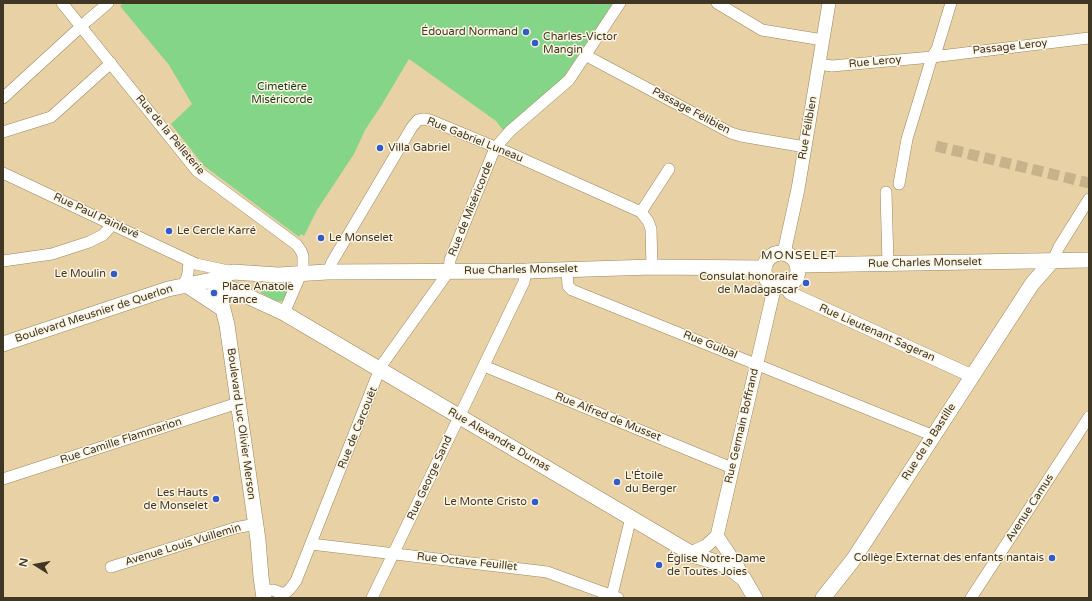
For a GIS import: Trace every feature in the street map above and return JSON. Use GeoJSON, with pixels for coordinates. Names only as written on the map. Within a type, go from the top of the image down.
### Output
{"type":"FeatureCollection","features":[{"type":"Feature","properties":{"kind":"main road"},"geometry":{"type":"LineString","coordinates":[[777,253],[784,253],[793,257],[798,265],[798,273],[795,280],[790,284],[780,286],[767,278],[764,268],[766,262],[771,256],[777,253]]}},
{"type":"Feature","properties":{"kind":"main road","name":"Rue de la Bastille"},"geometry":{"type":"LineString","coordinates":[[823,598],[853,560],[1032,284],[1053,260]]}},
{"type":"Feature","properties":{"kind":"main road","name":"Rue Charles Monselet"},"geometry":{"type":"LineString","coordinates":[[798,265],[1089,260]]}},
{"type":"Feature","properties":{"kind":"main road"},"geometry":{"type":"LineString","coordinates":[[1024,261],[1034,270],[1032,284]]}},
{"type":"Feature","properties":{"kind":"main road","name":"Rue Charles Monselet"},"geometry":{"type":"LineString","coordinates":[[234,272],[278,275],[328,272],[526,271],[652,267],[764,268]]}},
{"type":"Feature","properties":{"kind":"main road"},"geometry":{"type":"LineString","coordinates":[[184,284],[212,280],[234,272]]}},
{"type":"Feature","properties":{"kind":"main road","name":"Rue Charles Monselet"},"geometry":{"type":"LineString","coordinates":[[234,290],[251,281],[278,275]]}},
{"type":"Feature","properties":{"kind":"main road"},"geometry":{"type":"LineString","coordinates":[[212,280],[234,290],[223,309]]}},
{"type":"Feature","properties":{"kind":"main road"},"geometry":{"type":"LineString","coordinates":[[212,280],[223,309]]}},
{"type":"Feature","properties":{"kind":"main road"},"geometry":{"type":"LineString","coordinates":[[184,284],[223,309]]}},
{"type":"Feature","properties":{"kind":"main road","name":"Boulevard Meusnier de Querlon"},"geometry":{"type":"LineString","coordinates":[[3,344],[184,284]]}},
{"type":"Feature","properties":{"kind":"main road","name":"Rue Alexandre Dumas"},"geometry":{"type":"LineString","coordinates":[[234,290],[284,313],[691,553],[725,565],[744,579],[755,598]]}},
{"type":"Feature","properties":{"kind":"main road","name":"Boulevard Luc Olivier Merson"},"geometry":{"type":"LineString","coordinates":[[223,309],[258,540],[272,595]]}},
{"type":"Feature","properties":{"kind":"street","name":"Rue de la Pelleterie"},"geometry":{"type":"LineString","coordinates":[[62,3],[197,171],[297,245],[303,256],[304,264],[284,313]]}},
{"type":"Feature","properties":{"kind":"street"},"geometry":{"type":"LineString","coordinates":[[3,98],[108,3]]}},
{"type":"Feature","properties":{"kind":"street","name":"Rue de Miséricorde"},"geometry":{"type":"LineString","coordinates":[[449,271],[450,260],[495,148],[510,131],[568,80],[620,3]]}},
{"type":"Feature","properties":{"kind":"street"},"geometry":{"type":"LineString","coordinates":[[717,3],[762,30],[823,40]]}},
{"type":"Feature","properties":{"kind":"street","name":"Rue Félibien"},"geometry":{"type":"LineString","coordinates":[[784,253],[798,189],[829,3]]}},
{"type":"Feature","properties":{"kind":"street"},"geometry":{"type":"LineString","coordinates":[[899,184],[907,139],[932,57],[937,49],[951,3]]}},
{"type":"Feature","properties":{"kind":"street","name":"Passage Leroy"},"geometry":{"type":"LineString","coordinates":[[932,57],[1089,38]]}},
{"type":"Feature","properties":{"kind":"street","name":"Passage Félibien"},"geometry":{"type":"LineString","coordinates":[[585,55],[731,133],[805,147]]}},
{"type":"Feature","properties":{"kind":"street","name":"Rue Leroy"},"geometry":{"type":"LineString","coordinates":[[818,64],[832,66],[932,57]]}},
{"type":"Feature","properties":{"kind":"street"},"geometry":{"type":"LineString","coordinates":[[3,132],[51,117],[111,63]]}},
{"type":"Feature","properties":{"kind":"street","name":"Rue Gabriel Luneau"},"geometry":{"type":"LineString","coordinates":[[328,272],[332,262],[412,127],[418,120],[430,120],[641,212]]}},
{"type":"Feature","properties":{"kind":"street"},"geometry":{"type":"LineString","coordinates":[[652,267],[651,229],[648,221],[641,212],[669,169]]}},
{"type":"Feature","properties":{"kind":"street","name":"Rue Paul Painlevé"},"geometry":{"type":"LineString","coordinates":[[3,173],[193,262]]}},
{"type":"Feature","properties":{"kind":"street"},"geometry":{"type":"LineString","coordinates":[[886,192],[888,263]]}},
{"type":"Feature","properties":{"kind":"street","name":"Rue de la Bastille"},"geometry":{"type":"LineString","coordinates":[[1053,260],[1058,247],[1089,199]]}},
{"type":"Feature","properties":{"kind":"street"},"geometry":{"type":"LineString","coordinates":[[3,261],[52,254],[89,242],[103,235],[114,224]]}},
{"type":"Feature","properties":{"kind":"street"},"geometry":{"type":"LineString","coordinates":[[193,262],[234,272]]}},
{"type":"Feature","properties":{"kind":"street"},"geometry":{"type":"LineString","coordinates":[[193,262],[212,280]]}},
{"type":"Feature","properties":{"kind":"street"},"geometry":{"type":"LineString","coordinates":[[184,284],[193,262]]}},
{"type":"Feature","properties":{"kind":"street","name":"Rue Guibal"},"geometry":{"type":"LineString","coordinates":[[567,270],[568,286],[572,290],[934,436]]}},
{"type":"Feature","properties":{"kind":"street","name":"Rue de Carcouët"},"geometry":{"type":"LineString","coordinates":[[272,595],[292,588],[296,581],[381,366],[449,271]]}},
{"type":"Feature","properties":{"kind":"street","name":"Rue George Sand"},"geometry":{"type":"LineString","coordinates":[[372,598],[524,282],[526,271]]}},
{"type":"Feature","properties":{"kind":"street","name":"Rue Germain Boffrand"},"geometry":{"type":"LineString","coordinates":[[717,536],[756,364],[780,286]]}},
{"type":"Feature","properties":{"kind":"street","name":"Rue Lieutenant Sageran"},"geometry":{"type":"LineString","coordinates":[[780,286],[790,293],[972,376]]}},
{"type":"Feature","properties":{"kind":"street","name":"Rue Alfred de Musset"},"geometry":{"type":"LineString","coordinates":[[484,366],[732,468]]}},
{"type":"Feature","properties":{"kind":"street","name":"Rue Camille Flammarion"},"geometry":{"type":"LineString","coordinates":[[3,479],[238,403]]}},
{"type":"Feature","properties":{"kind":"street","name":"Avenue Camus"},"geometry":{"type":"LineString","coordinates":[[971,598],[1089,417]]}},
{"type":"Feature","properties":{"kind":"street"},"geometry":{"type":"LineString","coordinates":[[615,597],[631,517]]}},
{"type":"Feature","properties":{"kind":"street","name":"Avenue Louis Vuillemin"},"geometry":{"type":"LineString","coordinates":[[111,567],[235,528],[256,524]]}},
{"type":"Feature","properties":{"kind":"street"},"geometry":{"type":"LineString","coordinates":[[691,553],[706,546],[717,536]]}},
{"type":"Feature","properties":{"kind":"street","name":"Rue Alexandre Dumas"},"geometry":{"type":"LineString","coordinates":[[717,536],[738,567],[744,579]]}},
{"type":"Feature","properties":{"kind":"street","name":"Rue Octave Feuillet"},"geometry":{"type":"LineString","coordinates":[[311,544],[547,572],[615,597]]}},
{"type":"Feature","properties":{"kind":"green space","name":"Cimetière Miséricorde"},"geometry":{"type":"Polygon","coordinates":[[[124,3],[613,3],[563,78],[503,130],[496,121],[409,59],[365,130],[354,154],[317,210],[304,236],[301,234],[299,237],[203,165],[171,124],[192,104],[169,65],[120,6],[124,3]]]}},
{"type":"Feature","properties":{"kind":"green space"},"geometry":{"type":"Polygon","coordinates":[[[291,287],[282,301],[277,301],[261,293],[264,289],[291,287]]]}},
{"type":"Feature","properties":{"kind":"tunnel"},"geometry":{"type":"LineString","coordinates":[[936,146],[1089,183]]}},
{"type":"Feature","properties":{"kind":"place","name":"Édouard Normand"},"geometry":{"type":"Point","coordinates":[526,32]}},
{"type":"Feature","properties":{"kind":"place","name":"Charles-Victor Mangin"},"geometry":{"type":"Point","coordinates":[535,43]}},
{"type":"Feature","properties":{"kind":"place","name":"Villa Gabriel"},"geometry":{"type":"Point","coordinates":[380,148]}},
{"type":"Feature","properties":{"kind":"place","name":"Le Cercle Karré"},"geometry":{"type":"Point","coordinates":[169,231]}},
{"type":"Feature","properties":{"kind":"place","name":"Le Monselet"},"geometry":{"type":"Point","coordinates":[321,238]}},
{"type":"Feature","properties":{"kind":"place","name":"Le Moulin"},"geometry":{"type":"Point","coordinates":[114,274]}},
{"type":"Feature","properties":{"kind":"place","name":"Consulat honoraire de Madagascar"},"geometry":{"type":"Point","coordinates":[806,283]}},
{"type":"Feature","properties":{"kind":"place","name":"Place Anatole France"},"geometry":{"type":"Point","coordinates":[214,293]}},
{"type":"Feature","properties":{"kind":"place","name":"L'Étoile du Berger"},"geometry":{"type":"Point","coordinates":[617,482]}},
{"type":"Feature","properties":{"kind":"place","name":"Les Hauts de Monselet"},"geometry":{"type":"Point","coordinates":[216,499]}},
{"type":"Feature","properties":{"kind":"place","name":"Le Monte Cristo"},"geometry":{"type":"Point","coordinates":[535,502]}},
{"type":"Feature","properties":{"kind":"place","name":"Collège Externat des enfants nantais"},"geometry":{"type":"Point","coordinates":[1052,558]}},
{"type":"Feature","properties":{"kind":"place","name":"Église Notre-Dame de Toutes Joies"},"geometry":{"type":"Point","coordinates":[659,565]}},
{"type":"Feature","properties":{"kind":"district","name":"MONSELET"},"geometry":{"type":"Point","coordinates":[799,256]}}]}
